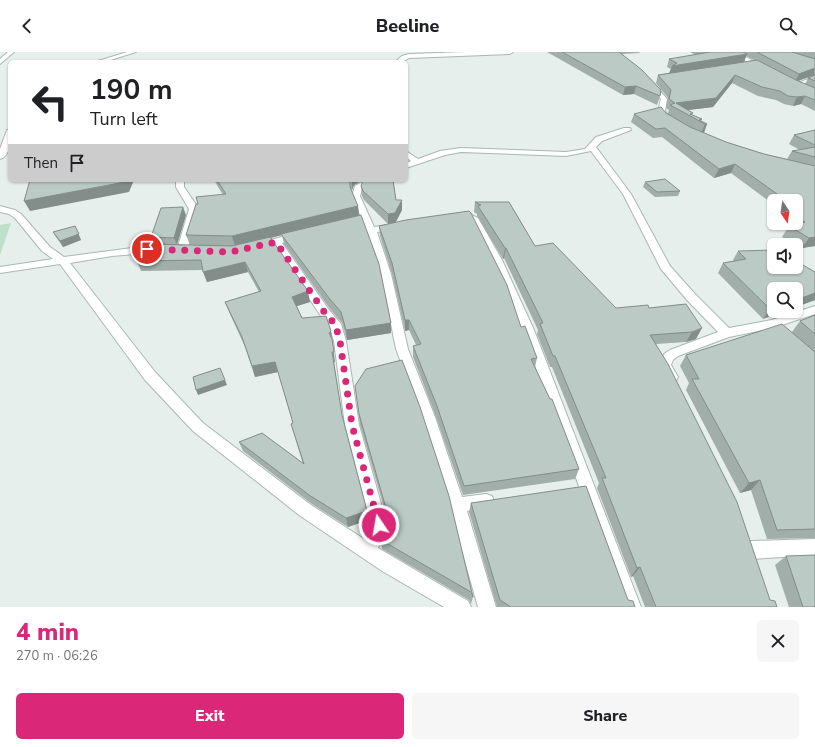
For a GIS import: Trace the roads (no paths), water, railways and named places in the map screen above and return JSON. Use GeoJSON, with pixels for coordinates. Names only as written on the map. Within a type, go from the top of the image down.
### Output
{"type":"FeatureCollection","features":[{"type":"Feature","properties":{"kind":"street"},"geometry":{"type":"LineString","coordinates":[[0,62],[11,52]]}},
{"type":"Feature","properties":{"kind":"street"},"geometry":{"type":"LineString","coordinates":[[105,60],[133,52]]}},
{"type":"Feature","properties":{"kind":"street"},"geometry":{"type":"LineString","coordinates":[[400,60],[404,57],[409,56],[510,52]]}},
{"type":"Feature","properties":{"kind":"street"},"geometry":{"type":"LineString","coordinates":[[733,52],[757,64],[772,74]]}},
{"type":"Feature","properties":{"kind":"street"},"geometry":{"type":"LineString","coordinates":[[746,65],[757,64]]}},
{"type":"Feature","properties":{"kind":"street"},"geometry":{"type":"LineString","coordinates":[[659,79],[645,78],[664,99],[662,108],[663,116],[675,125]]}},
{"type":"Feature","properties":{"kind":"street"},"geometry":{"type":"LineString","coordinates":[[801,89],[791,84],[815,78]]}},
{"type":"Feature","properties":{"kind":"street"},"geometry":{"type":"LineString","coordinates":[[408,165],[443,153],[460,150],[566,154],[586,150],[599,139],[627,130]]}},
{"type":"Feature","properties":{"kind":"street"},"geometry":{"type":"LineString","coordinates":[[591,146],[627,194],[666,267],[691,297],[726,333]]}},
{"type":"Feature","properties":{"kind":"street"},"geometry":{"type":"LineString","coordinates":[[0,157],[2,149]]}},
{"type":"Feature","properties":{"kind":"street"},"geometry":{"type":"LineString","coordinates":[[408,155],[416,161]]}},
{"type":"Feature","properties":{"kind":"street"},"geometry":{"type":"LineString","coordinates":[[0,270],[147,249],[179,249],[194,209],[180,186],[180,182]]}},
{"type":"Feature","properties":{"kind":"street"},"geometry":{"type":"LineString","coordinates":[[368,182],[358,188],[356,196],[386,274],[402,349],[428,417],[457,505],[487,607]]}},
{"type":"Feature","properties":{"kind":"street"},"geometry":{"type":"LineString","coordinates":[[0,209],[12,212],[18,216],[46,249],[63,261],[150,376],[198,427],[305,510],[388,565],[462,607]]}},
{"type":"Feature","properties":{"kind":"street"},"geometry":{"type":"LineString","coordinates":[[449,220],[469,217],[475,220],[498,260],[528,330],[581,488],[632,607]]}},
{"type":"Feature","properties":{"kind":"street"},"geometry":{"type":"LineString","coordinates":[[336,226],[368,224],[410,225]]}},
{"type":"Feature","properties":{"kind":"street"},"geometry":{"type":"LineString","coordinates":[[248,248],[306,234]]}},
{"type":"Feature","properties":{"kind":"street"},"geometry":{"type":"LineString","coordinates":[[276,242],[337,328],[352,425],[379,525],[374,540],[366,550]]}},
{"type":"Feature","properties":{"kind":"street"},"geometry":{"type":"LineString","coordinates":[[679,393],[665,365],[668,357],[674,353],[726,333],[773,324],[815,310]]}},
{"type":"Feature","properties":{"kind":"street"},"geometry":{"type":"LineString","coordinates":[[773,324],[784,333]]}},
{"type":"Feature","properties":{"kind":"street"},"geometry":{"type":"LineString","coordinates":[[457,505],[501,499]]}},
{"type":"Feature","properties":{"kind":"street"},"geometry":{"type":"LineString","coordinates":[[751,550],[815,547]]}}]}
